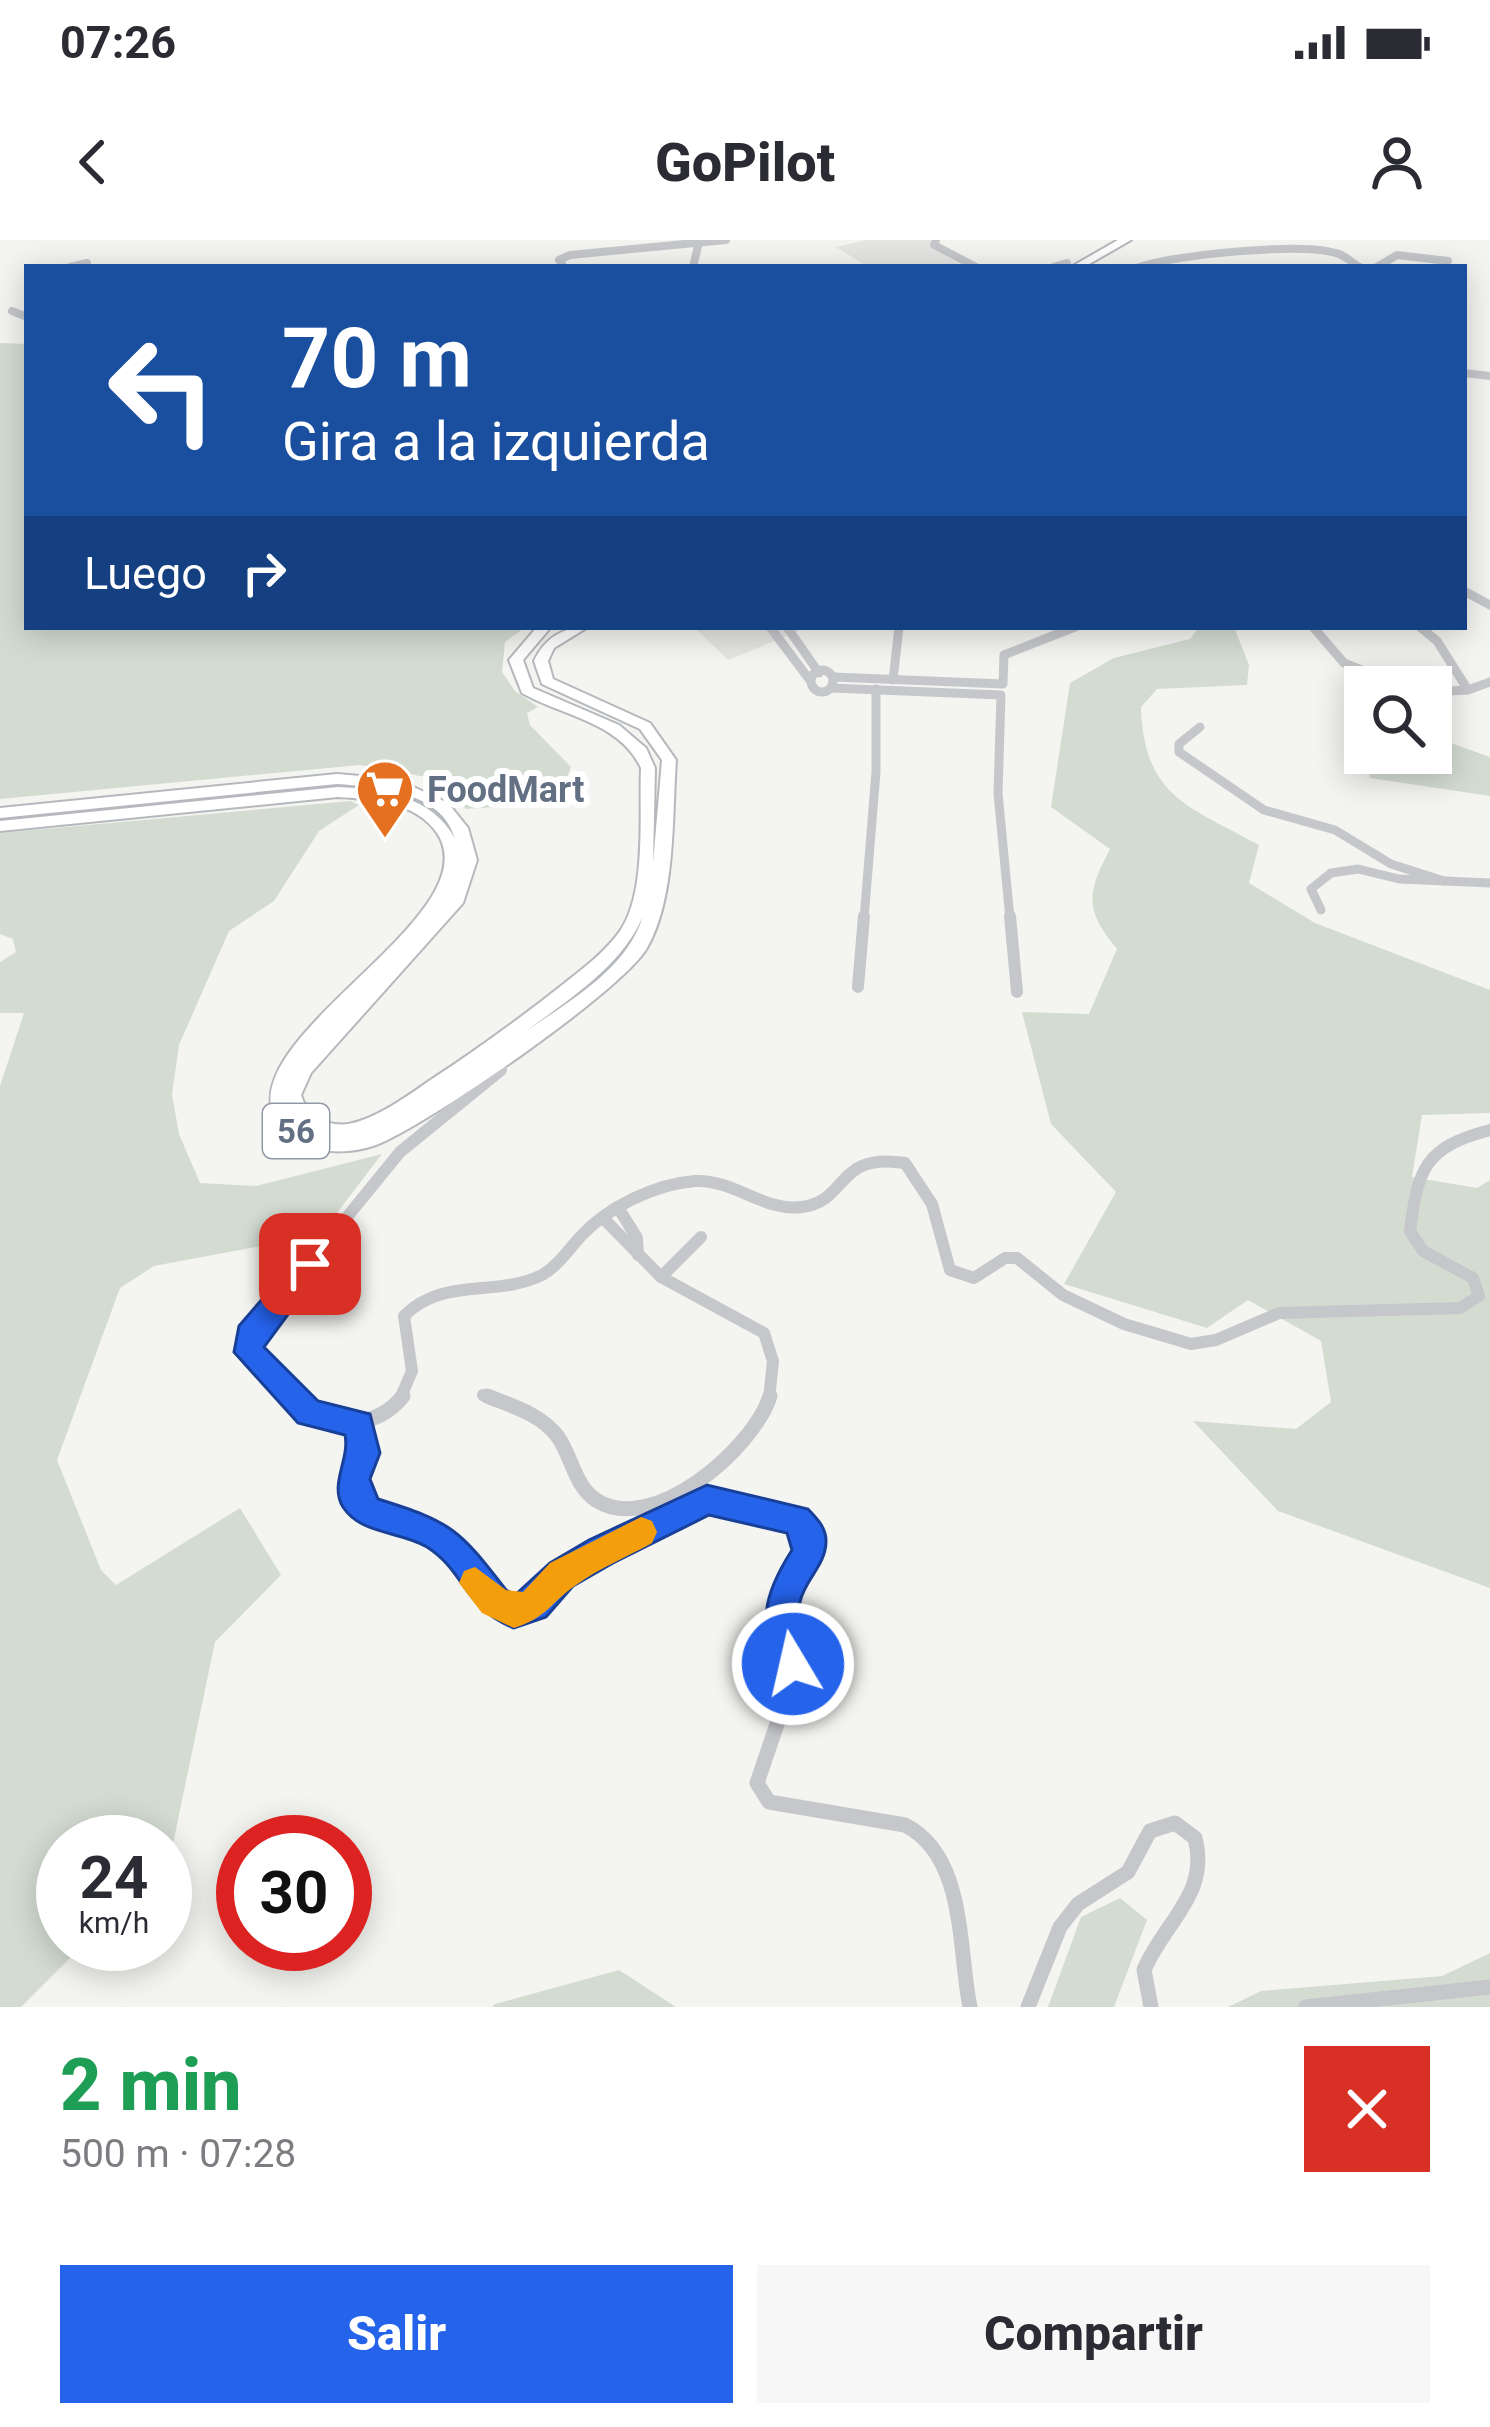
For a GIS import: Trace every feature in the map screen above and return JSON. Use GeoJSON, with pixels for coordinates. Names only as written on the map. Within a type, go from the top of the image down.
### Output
{"type":"FeatureCollection","features":[{"type":"Feature","properties":{"kind":"main road"},"geometry":{"type":"LineString","coordinates":[[1076,264],[1109,240]]}},
{"type":"Feature","properties":{"kind":"main road"},"geometry":{"type":"LineString","coordinates":[[1077,264],[1126,240]]}},
{"type":"Feature","properties":{"kind":"main road","name":"56"},"geometry":{"type":"LineString","coordinates":[[0,813],[337,779],[396,784],[442,807],[460,828],[469,860],[455,903],[304,1070],[292,1095],[297,1112],[314,1126],[330,1131],[363,1127],[404,1106],[595,969],[631,928],[639,897],[648,768],[644,753],[617,730],[527,690],[516,660],[541,630]]}},
{"type":"Feature","properties":{"kind":"main road","name":"56"},"geometry":{"type":"LineString","coordinates":[[0,826],[338,792],[388,795],[434,819],[453,855],[450,879],[422,923],[288,1070],[277,1101],[289,1126],[314,1142],[355,1143],[389,1131],[494,1060],[628,962],[643,942],[652,911],[669,760],[661,742],[645,726],[547,681],[541,666],[544,651],[576,630]]}},
{"type":"Feature","properties":{"kind":"street"},"geometry":{"type":"LineString","coordinates":[[562,264],[559,260],[567,256],[726,240]]}},
{"type":"Feature","properties":{"kind":"street"},"geometry":{"type":"LineString","coordinates":[[936,240],[934,244],[950,256],[969,264]]}},
{"type":"Feature","properties":{"kind":"street"},"geometry":{"type":"LineString","coordinates":[[1148,264],[1165,258],[1202,260],[1279,250],[1337,253],[1355,264]]}},
{"type":"Feature","properties":{"kind":"street"},"geometry":{"type":"LineString","coordinates":[[86,264],[91,252]]}},
{"type":"Feature","properties":{"kind":"street"},"geometry":{"type":"LineString","coordinates":[[1382,264],[1397,255],[1448,261]]}},
{"type":"Feature","properties":{"kind":"street"},"geometry":{"type":"LineString","coordinates":[[773,630],[814,676]]}},
{"type":"Feature","properties":{"kind":"street"},"geometry":{"type":"LineString","coordinates":[[789,630],[814,676],[815,688],[833,682],[893,680],[1003,684],[1004,655],[1068,630]]}},
{"type":"Feature","properties":{"kind":"street"},"geometry":{"type":"LineString","coordinates":[[893,680],[899,630]]}},
{"type":"Feature","properties":{"kind":"street"},"geometry":{"type":"LineString","coordinates":[[1316,630],[1351,666]]}},
{"type":"Feature","properties":{"kind":"street"},"geometry":{"type":"LineString","coordinates":[[1424,630],[1437,640],[1468,690]]}},
{"type":"Feature","properties":{"kind":"street"},"geometry":{"type":"LineString","coordinates":[[833,682],[876,689],[1001,695],[998,793],[1017,992]]}},
{"type":"Feature","properties":{"kind":"street"},"geometry":{"type":"LineString","coordinates":[[1452,691],[1490,682]]}},
{"type":"Feature","properties":{"kind":"street"},"geometry":{"type":"LineString","coordinates":[[858,987],[876,772],[876,689]]}},
{"type":"Feature","properties":{"kind":"street"},"geometry":{"type":"LineString","coordinates":[[1200,727],[1178,744],[1179,752],[1243,797],[1282,817],[1335,830],[1391,864],[1444,881]]}},
{"type":"Feature","properties":{"kind":"street"},"geometry":{"type":"LineString","coordinates":[[1321,910],[1311,889],[1343,870],[1490,883]]}},
{"type":"Feature","properties":{"kind":"street"},"geometry":{"type":"LineString","coordinates":[[494,1060],[501,1070],[400,1152],[250,1336],[249,1352],[291,1400],[309,1413],[358,1424],[392,1412],[403,1399],[414,1353],[404,1316],[413,1304],[428,1294],[506,1286],[545,1273],[619,1208],[698,1180],[784,1207],[806,1207],[822,1200],[854,1166],[893,1160],[905,1163],[920,1179],[941,1233],[943,1264],[950,1273],[974,1278],[1005,1258],[1017,1258],[1076,1301],[1157,1336],[1191,1344],[1216,1340],[1279,1313],[1397,1306],[1417,1311],[1474,1304],[1480,1296],[1473,1278],[1423,1251],[1410,1231],[1417,1174],[1428,1158],[1464,1136],[1490,1130]]}},
{"type":"Feature","properties":{"kind":"street"},"geometry":{"type":"LineString","coordinates":[[619,1208],[637,1238],[638,1255]]}},
{"type":"Feature","properties":{"kind":"street"},"geometry":{"type":"LineString","coordinates":[[483,1395],[552,1428],[585,1489],[609,1506],[634,1506],[710,1479],[731,1463],[765,1408],[775,1365],[764,1333],[661,1277],[603,1218]]}},
{"type":"Feature","properties":{"kind":"street"},"geometry":{"type":"LineString","coordinates":[[661,1277],[701,1237]]}},
{"type":"Feature","properties":{"kind":"street"},"geometry":{"type":"LineString","coordinates":[[358,1424],[364,1453],[354,1479],[355,1498],[368,1511],[431,1531],[452,1545],[474,1582],[494,1602],[514,1612],[534,1605],[562,1575],[601,1551],[707,1500],[797,1520],[810,1535],[808,1554],[783,1594],[782,1627],[793,1664],[790,1692],[762,1754],[757,1783],[769,1802],[816,1815],[910,1826],[929,1837],[945,1863],[970,2007]]}},
{"type":"Feature","properties":{"kind":"street"},"geometry":{"type":"LineString","coordinates":[[1028,2007],[1060,1927],[1078,1904],[1128,1872],[1150,1831],[1174,1823],[1195,1838],[1201,1866],[1186,1907],[1143,1964],[1141,1991],[1151,2007]]}},
{"type":"Feature","properties":{"kind":"street"},"geometry":{"type":"LineString","coordinates":[[1306,2007],[1490,1988]]}},
{"type":"Feature","properties":{"kind":"shaded area"},"geometry":{"type":"Polygon","coordinates":[[[866,240],[932,240],[933,249],[960,264],[863,264],[836,247],[866,240]]]}},
{"type":"Feature","properties":{"kind":"shaded area"},"geometry":{"type":"Polygon","coordinates":[[[0,343],[24,344],[24,630],[522,630],[505,642],[502,672],[515,691],[538,707],[527,713],[530,725],[571,767],[562,792],[523,805],[466,809],[452,791],[426,777],[360,765],[0,799],[0,343]]]}},
{"type":"Feature","properties":{"kind":"shaded area"},"geometry":{"type":"Polygon","coordinates":[[[697,630],[801,630],[728,660],[697,630]]]}},
{"type":"Feature","properties":{"kind":"shaded area"},"geometry":{"type":"Polygon","coordinates":[[[1197,630],[1235,630],[1249,665],[1247,685],[1157,689],[1141,707],[1144,737],[1151,761],[1174,795],[1259,845],[1249,883],[1315,923],[1490,990],[1490,1113],[1422,1115],[1412,1177],[1477,1188],[1490,1180],[1490,1588],[1278,1511],[1193,1421],[1296,1429],[1331,1402],[1321,1341],[1248,1300],[1207,1328],[1064,1284],[1116,1192],[1051,1124],[1022,1012],[1089,1014],[1117,949],[1099,923],[1092,900],[1110,849],[1051,807],[1070,683],[1114,658],[1190,639],[1197,630]]]}},
{"type":"Feature","properties":{"kind":"shaded area"},"geometry":{"type":"Polygon","coordinates":[[[1452,743],[1490,757],[1490,796],[1370,778],[1369,774],[1452,774],[1452,743]]]}},
{"type":"Feature","properties":{"kind":"shaded area"},"geometry":{"type":"Polygon","coordinates":[[[351,801],[359,805],[319,831],[274,901],[229,931],[179,1045],[172,1094],[179,1134],[200,1183],[256,1186],[382,1154],[320,1235],[154,1266],[120,1288],[57,1460],[101,1570],[116,1585],[240,1508],[281,1575],[215,1642],[179,1815],[36,1815],[36,1971],[57,1971],[21,2007],[0,2007],[0,1086],[24,1013],[0,1013],[0,962],[16,952],[13,939],[0,934],[0,833],[351,801]]]}},
{"type":"Feature","properties":{"kind":"shaded area"},"geometry":{"type":"Polygon","coordinates":[[[1120,1898],[1147,1920],[1114,2007],[1048,2007],[1081,1917],[1120,1898]]]}},
{"type":"Feature","properties":{"kind":"shaded area"},"geometry":{"type":"Polygon","coordinates":[[[1490,1953],[1490,2007],[1228,2007],[1261,1991],[1442,1976],[1490,1953]]]}},
{"type":"Feature","properties":{"kind":"shaded area"},"geometry":{"type":"Polygon","coordinates":[[[619,1970],[676,2007],[492,2007],[495,2004],[619,1970]]]}},
{"type":"Feature","properties":{"kind":"slow traffic"},"geometry":{"type":"LineString","coordinates":[[475,1583],[494,1602],[514,1612],[534,1605],[562,1575],[641,1532]]}},
{"type":"Feature","properties":{"kind":"place","name":"FoodMart"},"geometry":{"type":"Point","coordinates":[385,840]}},
{"type":"Feature","properties":{"kind":"route"},"geometry":{"type":"LineString","coordinates":[[310,1264],[250,1336],[249,1352],[291,1400],[309,1413],[358,1424],[364,1453],[354,1479],[355,1498],[368,1511],[431,1531],[452,1545],[474,1582],[494,1602],[514,1612],[534,1605],[562,1575],[601,1551],[707,1500],[797,1520],[810,1535],[808,1554],[783,1594],[782,1627],[793,1664]]}}]}
